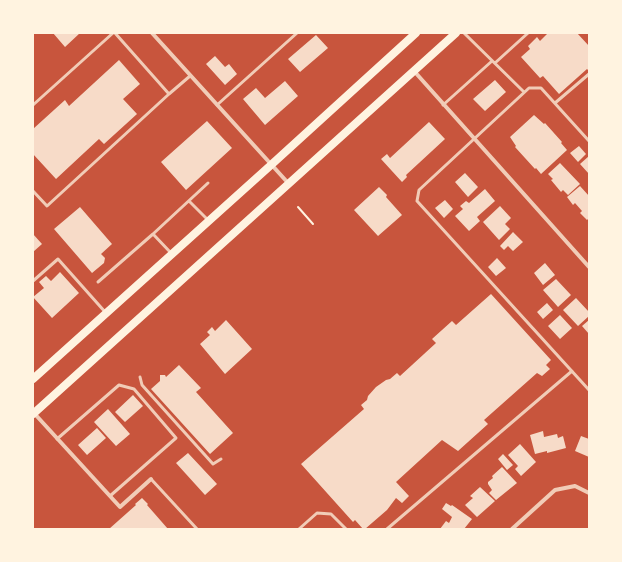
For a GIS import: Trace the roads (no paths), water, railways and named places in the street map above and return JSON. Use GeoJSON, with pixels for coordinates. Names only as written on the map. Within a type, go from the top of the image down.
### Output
{"type":"FeatureCollection","features":[{"type":"Feature","properties":{"kind":"main road"},"geometry":{"type":"LineString","coordinates":[[33,379],[416,33]]}},
{"type":"Feature","properties":{"kind":"main road"},"geometry":{"type":"LineString","coordinates":[[33,413],[456,33]]}},
{"type":"Feature","properties":{"kind":"street"},"geometry":{"type":"LineString","coordinates":[[152,33],[289,184]]}},
{"type":"Feature","properties":{"kind":"street"},"geometry":{"type":"LineString","coordinates":[[414,71],[473,139],[589,267]]}},
{"type":"Feature","properties":{"kind":"street"},"geometry":{"type":"LineString","coordinates":[[33,413],[120,507],[152,479]]}},
{"type":"Feature","properties":{"kind":"street"},"geometry":{"type":"LineString","coordinates":[[512,529],[555,490],[575,486],[589,493]]}},
{"type":"Feature","properties":{"kind":"lane"},"geometry":{"type":"LineString","coordinates":[[33,105],[114,33],[170,94]]}},
{"type":"Feature","properties":{"kind":"lane"},"geometry":{"type":"LineString","coordinates":[[217,105],[297,33]]}},
{"type":"Feature","properties":{"kind":"lane"},"geometry":{"type":"LineString","coordinates":[[464,33],[524,92]]}},
{"type":"Feature","properties":{"kind":"lane"},"geometry":{"type":"LineString","coordinates":[[443,105],[528,33]]}},
{"type":"Feature","properties":{"kind":"lane"},"geometry":{"type":"LineString","coordinates":[[555,103],[589,74]]}},
{"type":"Feature","properties":{"kind":"lane"},"geometry":{"type":"LineString","coordinates":[[33,191],[47,206],[190,76]]}},
{"type":"Feature","properties":{"kind":"lane"},"geometry":{"type":"LineString","coordinates":[[589,141],[542,88],[530,88],[419,190],[417,201],[589,390]]}},
{"type":"Feature","properties":{"kind":"lane"},"geometry":{"type":"LineString","coordinates":[[98,282],[208,183]]}},
{"type":"Feature","properties":{"kind":"lane"},"geometry":{"type":"LineString","coordinates":[[189,201],[209,221]]}},
{"type":"Feature","properties":{"kind":"lane"},"geometry":{"type":"LineString","coordinates":[[153,234],[172,254]]}},
{"type":"Feature","properties":{"kind":"lane"},"geometry":{"type":"LineString","coordinates":[[33,281],[58,259],[106,313]]}},
{"type":"Feature","properties":{"kind":"lane"},"geometry":{"type":"LineString","coordinates":[[387,529],[572,371]]}},
{"type":"Feature","properties":{"kind":"lane"},"geometry":{"type":"LineString","coordinates":[[140,377],[142,385],[213,464],[221,459]]}},
{"type":"Feature","properties":{"kind":"lane"},"geometry":{"type":"LineString","coordinates":[[57,439],[119,385],[134,389],[176,438],[110,496]]}},
{"type":"Feature","properties":{"kind":"lane"},"geometry":{"type":"LineString","coordinates":[[152,479],[197,529]]}},
{"type":"Feature","properties":{"kind":"lane"},"geometry":{"type":"LineString","coordinates":[[299,529],[317,513],[332,514],[346,529]]}}]}
